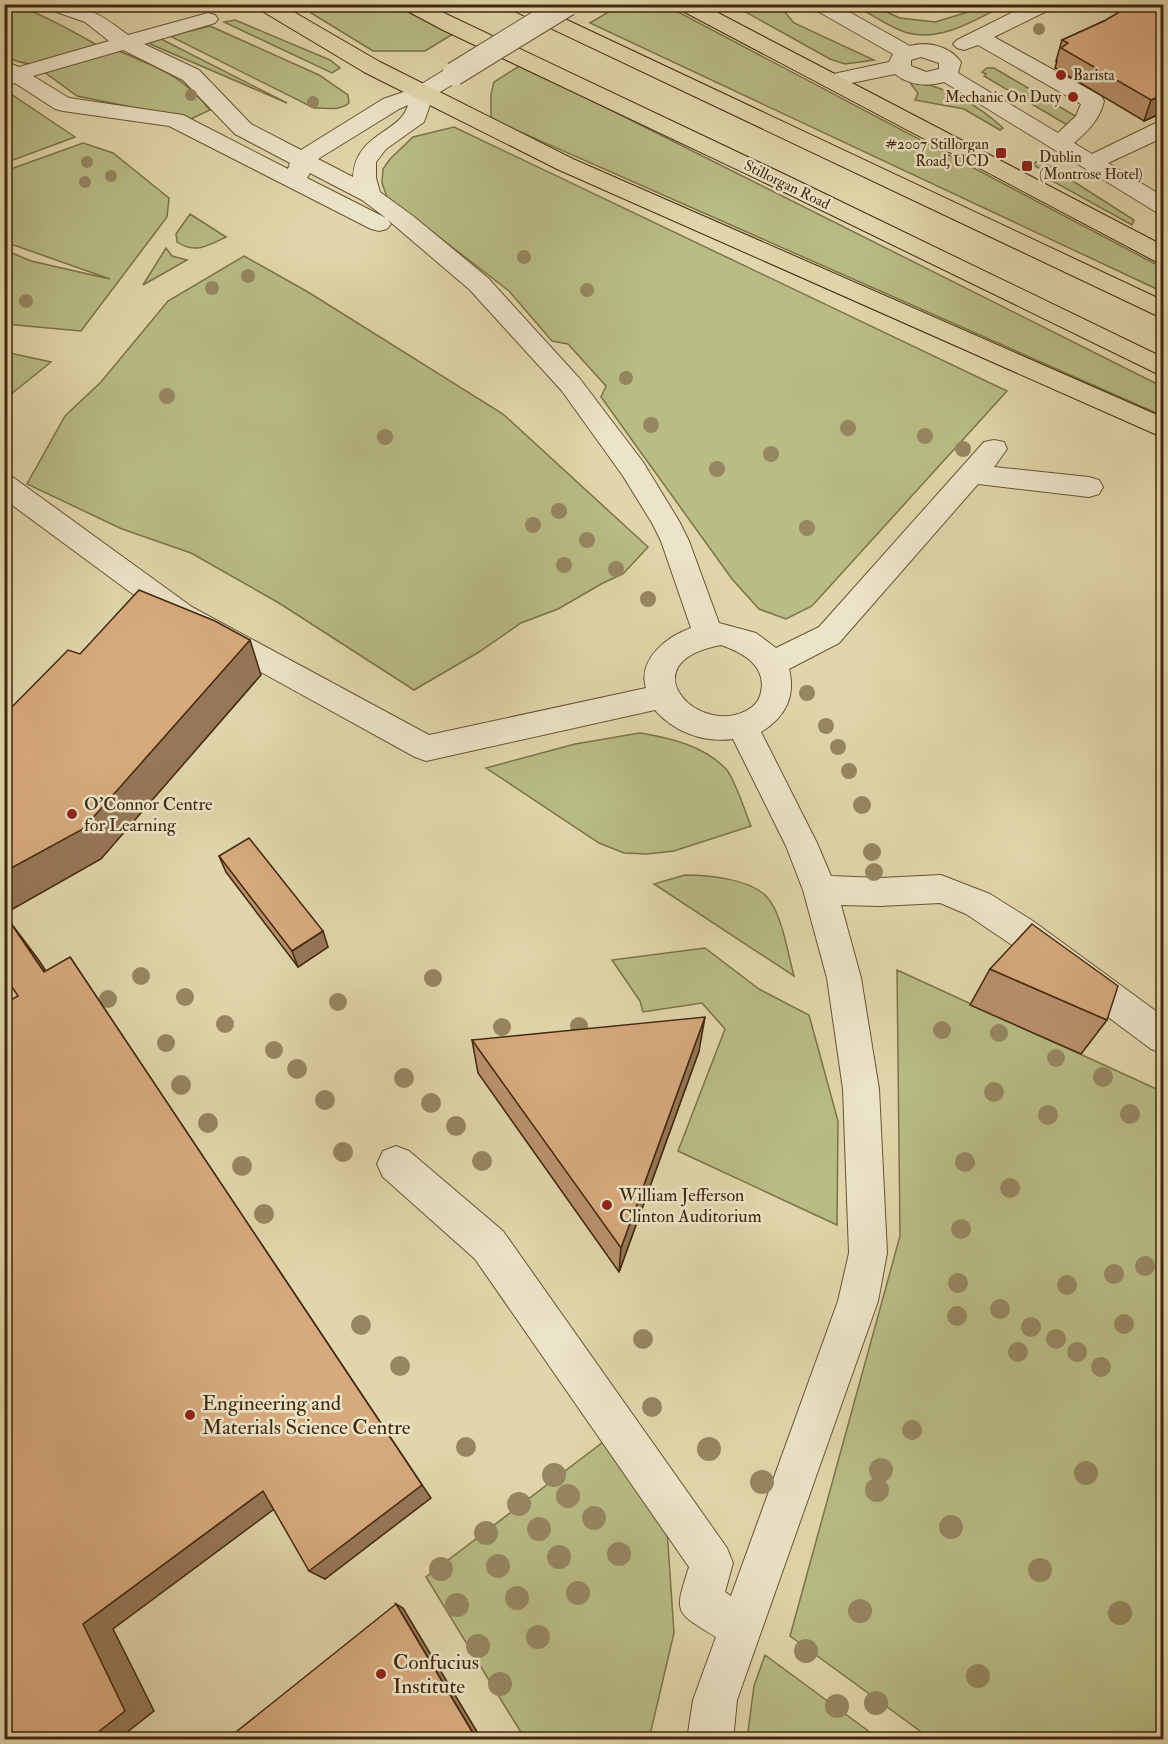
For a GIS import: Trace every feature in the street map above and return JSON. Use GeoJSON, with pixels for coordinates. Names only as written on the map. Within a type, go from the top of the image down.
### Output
{"type":"FeatureCollection","features":[{"type":"Feature","properties":{"kind":"main road"},"geometry":{"type":"LineString","coordinates":[[264,4],[372,67],[565,164],[1164,429]]}},
{"type":"Feature","properties":{"kind":"main road","name":"Stillorgan Road"},"geometry":{"type":"LineString","coordinates":[[409,4],[782,182],[1164,369]]}},
{"type":"Feature","properties":{"kind":"main road"},"geometry":{"type":"LineString","coordinates":[[515,4],[1164,311]]}},
{"type":"Feature","properties":{"kind":"main road"},"geometry":{"type":"LineString","coordinates":[[684,4],[1164,256]]}},
{"type":"Feature","properties":{"kind":"street"},"geometry":{"type":"LineString","coordinates":[[52,4],[92,18],[125,43],[190,75],[205,87],[243,129],[370,195],[405,221],[479,284],[571,385],[633,469],[665,521],[675,542],[708,635]]}},
{"type":"Feature","properties":{"kind":"street"},"geometry":{"type":"LineString","coordinates":[[145,17],[173,11],[183,4]]}},
{"type":"Feature","properties":{"kind":"street"},"geometry":{"type":"LineString","coordinates":[[296,182],[303,159],[391,104],[423,93],[568,4]]}},
{"type":"Feature","properties":{"kind":"street"},"geometry":{"type":"LineString","coordinates":[[819,4],[904,59],[908,74],[924,78],[978,37],[1046,4]]}},
{"type":"Feature","properties":{"kind":"street"},"geometry":{"type":"LineString","coordinates":[[92,18],[123,17]]}},
{"type":"Feature","properties":{"kind":"street"},"geometry":{"type":"LineString","coordinates":[[9,74],[207,19]]}},
{"type":"Feature","properties":{"kind":"street"},"geometry":{"type":"LineString","coordinates":[[978,37],[1093,102],[1091,113],[1085,122],[1059,144]]}},
{"type":"Feature","properties":{"kind":"street"},"geometry":{"type":"LineString","coordinates":[[832,81],[904,59]]}},
{"type":"Feature","properties":{"kind":"street"},"geometry":{"type":"LineString","coordinates":[[943,64],[1059,144],[1164,207]]}},
{"type":"Feature","properties":{"kind":"street"},"geometry":{"type":"LineString","coordinates":[[9,74],[63,104],[175,120],[451,260]]}},
{"type":"Feature","properties":{"kind":"street"},"geometry":{"type":"LineString","coordinates":[[370,195],[364,178],[365,162],[378,144],[416,117],[423,93]]}},
{"type":"Feature","properties":{"kind":"street"},"geometry":{"type":"LineString","coordinates":[[1091,163],[1161,130]]}},
{"type":"Feature","properties":{"kind":"street"},"geometry":{"type":"LineString","coordinates":[[1141,193],[1164,182]]}},
{"type":"Feature","properties":{"kind":"street"},"geometry":{"type":"LineString","coordinates":[[772,663],[829,635],[994,449]]}},
{"type":"Feature","properties":{"kind":"street"},"geometry":{"type":"LineString","coordinates":[[971,474],[1089,487]]}},
{"type":"Feature","properties":{"kind":"street"},"geometry":{"type":"LineString","coordinates":[[4,485],[182,615],[426,748],[663,696]]}},
{"type":"Feature","properties":{"kind":"street"},"geometry":{"type":"LineString","coordinates":[[708,635],[734,636],[746,640],[766,654],[772,663],[778,678],[777,692],[771,707],[759,717],[742,725],[725,728],[706,727],[689,721],[675,712],[663,696],[659,686],[659,672],[665,658],[676,647],[690,639],[708,635]]}},
{"type":"Feature","properties":{"kind":"street"},"geometry":{"type":"LineString","coordinates":[[710,1740],[715,1700],[858,1301],[868,1253],[861,1089],[844,978],[820,890],[801,843],[742,725]]}},
{"type":"Feature","properties":{"kind":"street"},"geometry":{"type":"LineString","coordinates":[[820,890],[941,889],[978,904],[1021,932],[1164,1038]]}},
{"type":"Feature","properties":{"kind":"street"},"geometry":{"type":"LineString","coordinates":[[396,1164],[489,1245],[712,1563],[700,1602],[741,1628]]}},
{"type":"Feature","properties":{"kind":"green space"},"geometry":{"type":"Polygon","coordinates":[[[5,5],[26,9],[63,26],[95,44],[93,50],[38,64],[27,64],[5,56],[5,5]]]}},
{"type":"Feature","properties":{"kind":"green space"},"geometry":{"type":"Polygon","coordinates":[[[298,5],[394,5],[453,34],[425,51],[373,51],[298,5]]]}},
{"type":"Feature","properties":{"kind":"green space"},"geometry":{"type":"Polygon","coordinates":[[[620,5],[638,7],[665,5],[1163,268],[1163,292],[590,23],[620,5]]]}},
{"type":"Feature","properties":{"kind":"green space"},"geometry":{"type":"Polygon","coordinates":[[[733,5],[779,5],[794,23],[874,60],[845,64],[830,59],[733,5]]]}},
{"type":"Feature","properties":{"kind":"green space"},"geometry":{"type":"Polygon","coordinates":[[[854,5],[871,5],[900,18],[935,22],[984,5],[1005,5],[958,28],[921,35],[894,28],[854,5]]]}},
{"type":"Feature","properties":{"kind":"green space"},"geometry":{"type":"Polygon","coordinates":[[[235,20],[330,60],[340,68],[332,73],[224,22],[235,20]]]}},
{"type":"Feature","properties":{"kind":"green space"},"geometry":{"type":"Polygon","coordinates":[[[210,26],[319,75],[348,95],[349,103],[336,108],[314,108],[170,36],[210,26]]]}},
{"type":"Feature","properties":{"kind":"green space"},"geometry":{"type":"Polygon","coordinates":[[[161,39],[287,103],[148,43],[161,39]]]}},
{"type":"Feature","properties":{"kind":"green space"},"geometry":{"type":"Polygon","coordinates":[[[119,51],[179,80],[210,110],[191,119],[77,96],[43,71],[119,51]]]}},
{"type":"Feature","properties":{"kind":"green space"},"geometry":{"type":"Polygon","coordinates":[[[521,65],[1163,387],[1163,416],[491,119],[491,94],[494,82],[521,65]]]}},
{"type":"Feature","properties":{"kind":"green space"},"geometry":{"type":"Polygon","coordinates":[[[987,68],[994,68],[1077,117],[1069,126],[984,76],[986,74],[982,72],[987,68]]]}},
{"type":"Feature","properties":{"kind":"green space"},"geometry":{"type":"Polygon","coordinates":[[[914,81],[962,98],[1003,128],[1000,130],[964,109],[915,100],[918,93],[911,84],[914,81]]]}},
{"type":"Feature","properties":{"kind":"green space"},"geometry":{"type":"Polygon","coordinates":[[[11,94],[75,137],[5,163],[5,98],[11,94]]]}},
{"type":"Feature","properties":{"kind":"green space"},"geometry":{"type":"Polygon","coordinates":[[[454,127],[1007,391],[812,606],[786,619],[759,609],[732,579],[601,397],[606,386],[568,344],[552,341],[509,291],[387,197],[382,183],[383,169],[390,159],[413,137],[454,127]]]}},
{"type":"Feature","properties":{"kind":"green space"},"geometry":{"type":"Polygon","coordinates":[[[83,143],[113,153],[169,198],[167,217],[81,331],[5,324],[5,250],[31,261],[110,279],[5,242],[5,171],[83,143]]]}},
{"type":"Feature","properties":{"kind":"green space"},"geometry":{"type":"Polygon","coordinates":[[[1040,160],[1134,220],[1132,225],[1045,177],[1049,174],[1032,164],[1040,160]]]}},
{"type":"Feature","properties":{"kind":"green space"},"geometry":{"type":"Polygon","coordinates":[[[190,214],[226,237],[207,246],[196,248],[190,248],[177,242],[176,234],[190,214]]]}},
{"type":"Feature","properties":{"kind":"green space"},"geometry":{"type":"Polygon","coordinates":[[[166,248],[172,256],[187,260],[143,285],[166,248]]]}},
{"type":"Feature","properties":{"kind":"green space"},"geometry":{"type":"Polygon","coordinates":[[[244,256],[308,292],[503,414],[648,547],[623,574],[558,609],[521,623],[479,652],[414,690],[279,603],[191,553],[122,529],[27,484],[65,416],[101,382],[168,301],[244,256]]]}},
{"type":"Feature","properties":{"kind":"green space"},"geometry":{"type":"Polygon","coordinates":[[[5,352],[51,362],[5,399],[5,352]]]}},
{"type":"Feature","properties":{"kind":"green space"},"geometry":{"type":"Polygon","coordinates":[[[640,733],[686,744],[708,754],[717,761],[733,780],[751,826],[674,851],[647,854],[624,853],[599,843],[486,768],[575,744],[640,733]]]}},
{"type":"Feature","properties":{"kind":"green space"},"geometry":{"type":"Polygon","coordinates":[[[685,875],[716,877],[739,882],[759,890],[766,896],[772,903],[784,934],[794,976],[654,884],[685,875]]]}},
{"type":"Feature","properties":{"kind":"green space"},"geometry":{"type":"Polygon","coordinates":[[[705,948],[759,989],[809,1015],[838,1121],[837,1225],[678,1151],[725,1029],[702,1003],[643,1012],[640,1001],[612,960],[705,948]]]}},
{"type":"Feature","properties":{"kind":"green space"},"geometry":{"type":"Polygon","coordinates":[[[897,970],[1163,1092],[1163,1739],[931,1739],[790,1636],[900,1236],[897,970]]]}},
{"type":"Feature","properties":{"kind":"green space"},"geometry":{"type":"Polygon","coordinates":[[[607,1439],[666,1515],[674,1633],[649,1739],[525,1739],[426,1577],[607,1439]]]}},
{"type":"Feature","properties":{"kind":"green space"},"geometry":{"type":"Polygon","coordinates":[[[765,1655],[871,1733],[868,1739],[747,1739],[754,1686],[765,1655]]]}},
{"type":"Feature","properties":{"kind":"building"},"geometry":{"type":"Polygon","coordinates":[[[1133,4],[1164,4],[1164,94],[1151,100],[1061,48],[1068,43],[1062,40],[1104,21],[1133,4]]]}},
{"type":"Feature","properties":{"kind":"building","name":"O'Connor Centre for Learning"},"geometry":{"type":"Polygon","coordinates":[[[139,590],[215,621],[250,640],[83,829],[4,872],[4,715],[68,650],[80,654],[139,590]]]}},
{"type":"Feature","properties":{"kind":"building"},"geometry":{"type":"Polygon","coordinates":[[[249,838],[323,931],[292,951],[219,856],[249,838]]]}},
{"type":"Feature","properties":{"kind":"building","name":"Engineering and Materials Science Centre"},"geometry":{"type":"Polygon","coordinates":[[[10,922],[44,972],[70,957],[422,1485],[309,1571],[263,1491],[83,1624],[125,1711],[88,1740],[4,1740],[4,1004],[18,996],[4,975],[4,949],[10,922]]]}},
{"type":"Feature","properties":{"kind":"building"},"geometry":{"type":"Polygon","coordinates":[[[1032,924],[1118,986],[1107,1020],[990,969],[1032,924]]]}},
{"type":"Feature","properties":{"kind":"building","name":"William Jefferson Clinton Auditorium"},"geometry":{"type":"Polygon","coordinates":[[[705,1017],[621,1248],[472,1040],[705,1017]]]}},
{"type":"Feature","properties":{"kind":"building","name":"Confucius Institute"},"geometry":{"type":"Polygon","coordinates":[[[396,1604],[477,1740],[226,1740],[396,1604]]]}},
{"type":"Feature","properties":{"kind":"place","name":"Barista"},"geometry":{"type":"Point","coordinates":[1061,75]}},
{"type":"Feature","properties":{"kind":"place","name":"Mechanic On Duty"},"geometry":{"type":"Point","coordinates":[1073,97]}},
{"type":"Feature","properties":{"kind":"place","name":"#2007 Stillorgan Road, UCD"},"geometry":{"type":"Point","coordinates":[1001,153]}},
{"type":"Feature","properties":{"kind":"place","name":"Dublin (Montrose Hotel)"},"geometry":{"type":"Point","coordinates":[1027,166]}},
{"type":"Feature","properties":{"kind":"place","name":"O'Connor Centre for Learning"},"geometry":{"type":"Point","coordinates":[72,814]}},
{"type":"Feature","properties":{"kind":"place","name":"William Jefferson Clinton Auditorium"},"geometry":{"type":"Point","coordinates":[607,1205]}},
{"type":"Feature","properties":{"kind":"place","name":"Engineering and Materials Science Centre"},"geometry":{"type":"Point","coordinates":[190,1415]}},
{"type":"Feature","properties":{"kind":"place","name":"Confucius Institute"},"geometry":{"type":"Point","coordinates":[381,1674]}}]}
